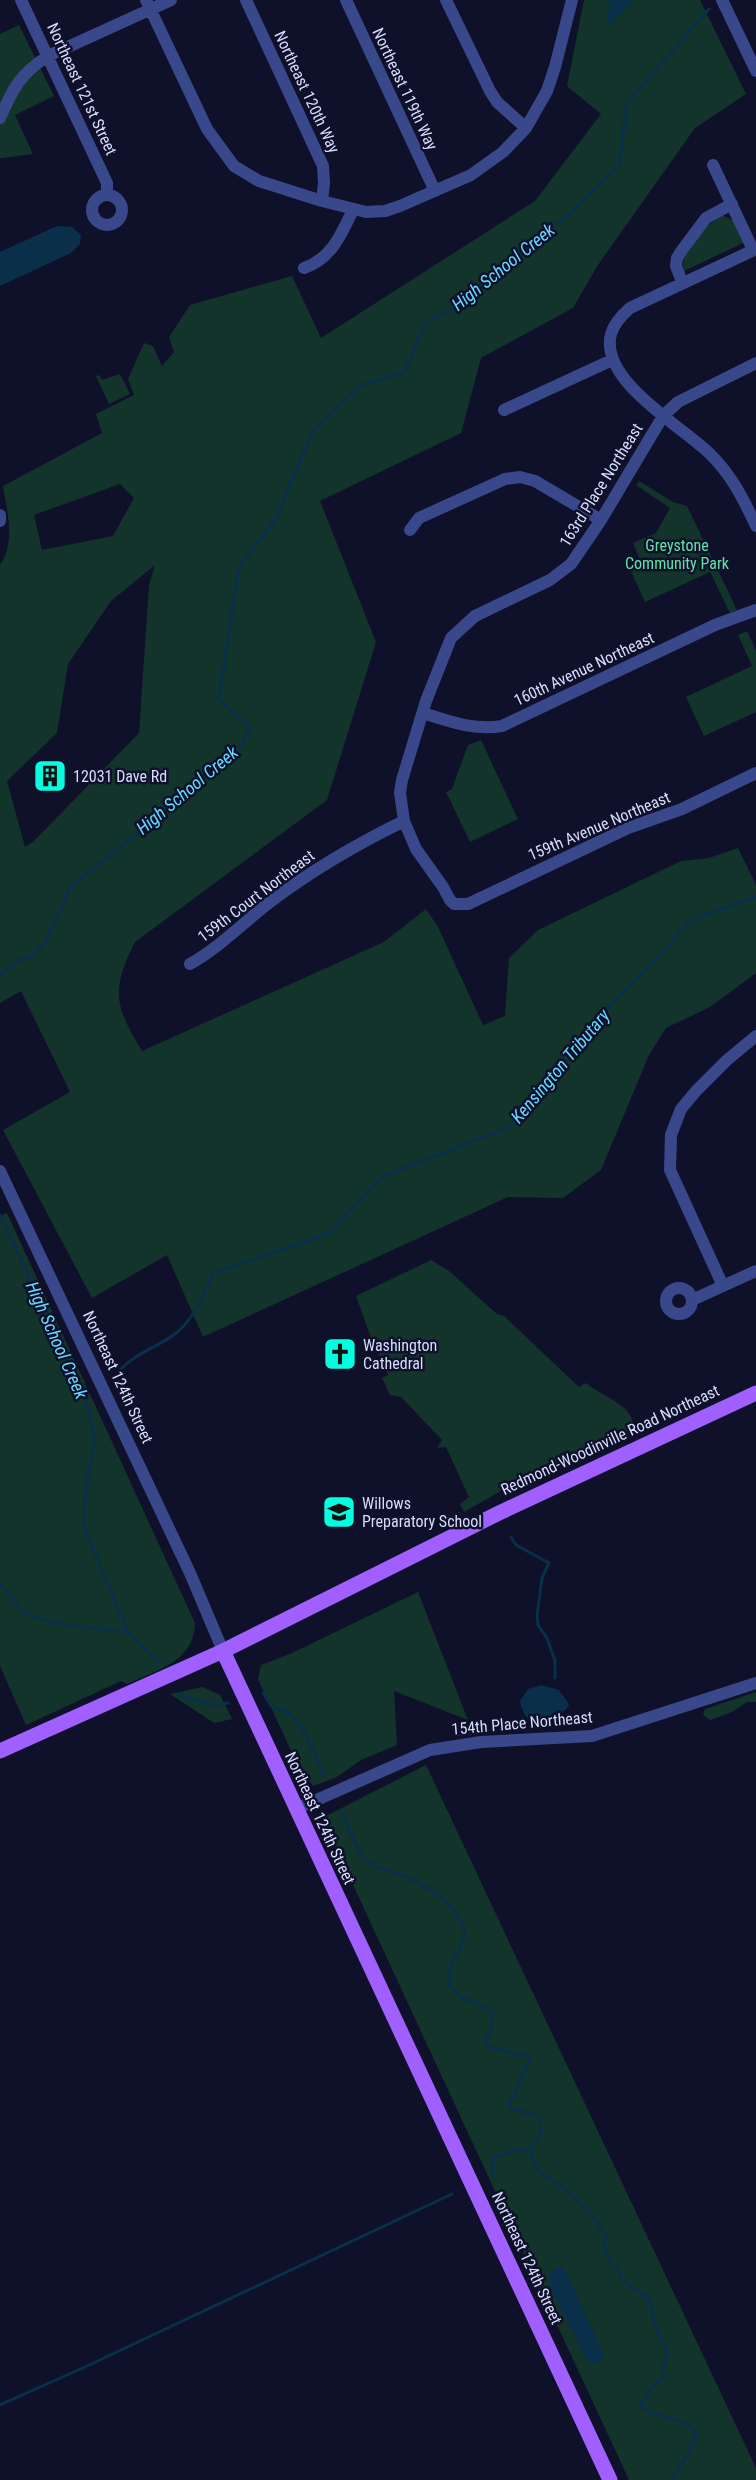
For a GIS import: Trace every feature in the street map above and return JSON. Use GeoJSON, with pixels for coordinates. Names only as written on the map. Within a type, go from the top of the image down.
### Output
{"type":"FeatureCollection","features":[{"type":"Feature","properties":{"kind":"main road","name":"Redmond-Woodinville Road Northeast"},"geometry":{"type":"LineString","coordinates":[[0,1751],[223,1651],[499,1513],[756,1393]]}},
{"type":"Feature","properties":{"kind":"main road","name":"Northeast 124th Street"},"geometry":{"type":"LineString","coordinates":[[223,1651],[610,2480]]}},
{"type":"Feature","properties":{"kind":"street","name":"Northeast 121st Street"},"geometry":{"type":"LineString","coordinates":[[21,0],[107,183],[107,194]]}},
{"type":"Feature","properties":{"kind":"street"},"geometry":{"type":"LineString","coordinates":[[0,118],[21,77],[31,67],[148,5],[171,0]]}},
{"type":"Feature","properties":{"kind":"street","name":"Northeast 120th Way"},"geometry":{"type":"LineString","coordinates":[[246,0],[323,166],[322,201]]}},
{"type":"Feature","properties":{"kind":"street","name":"Northeast 119th Way"},"geometry":{"type":"LineString","coordinates":[[346,0],[435,191]]}},
{"type":"Feature","properties":{"kind":"street"},"geometry":{"type":"LineString","coordinates":[[446,0],[489,91],[497,102],[526,128]]}},
{"type":"Feature","properties":{"kind":"street"},"geometry":{"type":"LineString","coordinates":[[148,5],[207,129],[225,156],[245,174],[259,181],[353,210],[385,211],[400,207],[487,166],[526,128],[539,108],[555,67],[572,0]]}},
{"type":"Feature","properties":{"kind":"street"},"geometry":{"type":"LineString","coordinates":[[722,0],[756,71]]}},
{"type":"Feature","properties":{"kind":"street"},"geometry":{"type":"LineString","coordinates":[[713,165],[754,250],[630,308],[618,320],[611,334],[612,360],[619,372],[663,416],[721,465],[736,484],[756,526]]}},
{"type":"Feature","properties":{"kind":"street"},"geometry":{"type":"LineString","coordinates":[[682,282],[676,266],[677,258],[682,250],[706,218],[732,204]]}},
{"type":"Feature","properties":{"kind":"street"},"geometry":{"type":"LineString","coordinates":[[304,268],[315,265],[327,255],[353,210]]}},
{"type":"Feature","properties":{"kind":"street"},"geometry":{"type":"LineString","coordinates":[[504,410],[612,360]]}},
{"type":"Feature","properties":{"kind":"street","name":"163rd Place Northeast"},"geometry":{"type":"LineString","coordinates":[[454,904],[416,849],[404,821],[400,793],[423,713],[451,638],[475,616],[550,580],[571,564],[601,520],[663,416],[678,402],[756,363]]}},
{"type":"Feature","properties":{"kind":"street"},"geometry":{"type":"LineString","coordinates":[[411,530],[419,518],[505,479],[520,477],[535,481],[601,520]]}},
{"type":"Feature","properties":{"kind":"street"},"geometry":{"type":"LineString","coordinates":[[0,515],[0,521]]}},
{"type":"Feature","properties":{"kind":"street","name":"160th Avenue Northeast"},"geometry":{"type":"LineString","coordinates":[[423,713],[461,725],[502,726],[715,626],[756,610]]}},
{"type":"Feature","properties":{"kind":"street","name":"159th Avenue Northeast"},"geometry":{"type":"LineString","coordinates":[[454,904],[468,904],[628,828],[682,808],[756,773]]}},
{"type":"Feature","properties":{"kind":"street","name":"159th Court Northeast"},"geometry":{"type":"LineString","coordinates":[[190,964],[204,956],[272,901],[351,847],[404,821]]}},
{"type":"Feature","properties":{"kind":"street"},"geometry":{"type":"LineString","coordinates":[[723,1286],[670,1170],[671,1135],[681,1109],[696,1091],[727,1060],[756,1036]]}},
{"type":"Feature","properties":{"kind":"street","name":"Northeast 124th Street"},"geometry":{"type":"LineString","coordinates":[[0,1171],[190,1573],[223,1651]]}},
{"type":"Feature","properties":{"kind":"street"},"geometry":{"type":"LineString","coordinates":[[692,1300],[756,1271]]}},
{"type":"Feature","properties":{"kind":"street","name":"154th Place Northeast"},"geometry":{"type":"LineString","coordinates":[[296,1809],[407,1758],[430,1750],[481,1742],[592,1736],[756,1683]]}},
{"type":"Feature","properties":{"kind":"green space"},"geometry":{"type":"Polygon","coordinates":[[[584,0],[610,0],[607,27],[634,0],[700,0],[746,94],[695,128],[598,265],[573,308],[481,358],[461,433],[320,501],[376,642],[327,800],[135,942],[119,985],[121,1009],[142,1051],[384,942],[426,909],[438,927],[483,1025],[505,1016],[509,958],[538,930],[681,861],[709,858],[738,848],[756,885],[756,973],[710,1007],[666,1028],[649,1055],[601,1170],[563,1198],[508,1197],[203,1337],[167,1255],[92,1298],[3,1130],[70,1092],[21,991],[0,1003],[0,565],[5,556],[9,536],[3,486],[102,433],[96,414],[134,395],[128,379],[144,343],[153,346],[162,366],[174,352],[169,337],[190,305],[292,276],[321,338],[535,201],[601,114],[567,86],[584,0]],[[120,484],[34,515],[42,550],[113,536],[134,498],[120,484]],[[155,565],[111,601],[68,664],[57,733],[7,781],[25,847],[33,842],[139,733],[149,585],[155,565]]]}},
{"type":"Feature","properties":{"kind":"green space"},"geometry":{"type":"Polygon","coordinates":[[[19,25],[54,96],[15,115],[33,154],[0,158],[0,34],[19,25]]]}},
{"type":"Feature","properties":{"kind":"green space"},"geometry":{"type":"Polygon","coordinates":[[[722,215],[733,220],[743,243],[684,271],[683,263],[689,247],[708,225],[722,215]]]}},
{"type":"Feature","properties":{"kind":"green space"},"geometry":{"type":"Polygon","coordinates":[[[120,374],[130,394],[109,404],[96,376],[99,375],[102,380],[120,374]]]}},
{"type":"Feature","properties":{"kind":"green space","name":"Greystone Community Park"},"geometry":{"type":"Polygon","coordinates":[[[639,481],[673,502],[687,506],[737,610],[730,613],[710,572],[645,602],[628,565],[640,560],[633,543],[656,533],[670,508],[636,485],[639,481]]]}},
{"type":"Feature","properties":{"kind":"green space"},"geometry":{"type":"Polygon","coordinates":[[[747,631],[756,651],[756,712],[704,736],[686,697],[752,666],[738,635],[747,631]]]}},
{"type":"Feature","properties":{"kind":"green space"},"geometry":{"type":"Polygon","coordinates":[[[481,740],[518,819],[470,842],[446,792],[452,789],[468,745],[481,740]]]}},
{"type":"Feature","properties":{"kind":"green space"},"geometry":{"type":"Polygon","coordinates":[[[7,1213],[195,1623],[188,1647],[172,1663],[127,1684],[121,1681],[26,1725],[0,1666],[0,1216],[7,1213]]]}},
{"type":"Feature","properties":{"kind":"green space"},"geometry":{"type":"Polygon","coordinates":[[[431,1260],[449,1271],[497,1314],[504,1316],[579,1387],[586,1383],[617,1402],[630,1414],[633,1431],[515,1483],[464,1512],[460,1504],[469,1497],[446,1447],[437,1448],[442,1440],[401,1397],[390,1395],[382,1378],[388,1375],[372,1341],[356,1296],[431,1260]]]}},
{"type":"Feature","properties":{"kind":"green space"},"geometry":{"type":"Polygon","coordinates":[[[418,1592],[468,1720],[394,1691],[397,1745],[361,1760],[337,1777],[313,1786],[298,1766],[258,1679],[261,1665],[290,1654],[418,1592]]]}},
{"type":"Feature","properties":{"kind":"green space"},"geometry":{"type":"Polygon","coordinates":[[[203,1687],[220,1695],[232,1719],[214,1723],[170,1694],[203,1687]]]}},
{"type":"Feature","properties":{"kind":"green space"},"geometry":{"type":"Polygon","coordinates":[[[756,1692],[756,1702],[747,1702],[732,1712],[710,1720],[703,1715],[705,1709],[756,1692]]]}},
{"type":"Feature","properties":{"kind":"green space"},"geometry":{"type":"Polygon","coordinates":[[[426,1765],[756,2468],[756,2480],[629,2480],[322,1818],[426,1765]]]}},
{"type":"Feature","properties":{"kind":"water"},"geometry":{"type":"Polygon","coordinates":[[[610,0],[634,0],[606,28],[610,0]]]}},
{"type":"Feature","properties":{"kind":"water"},"geometry":{"type":"Polygon","coordinates":[[[57,226],[72,227],[81,235],[80,244],[71,253],[0,286],[0,252],[57,226]]]}},
{"type":"Feature","properties":{"kind":"water"},"geometry":{"type":"Polygon","coordinates":[[[541,1685],[559,1690],[569,1704],[567,1709],[554,1719],[542,1724],[526,1716],[520,1701],[528,1689],[541,1685]]]}},
{"type":"Feature","properties":{"kind":"water"},"geometry":{"type":"Polygon","coordinates":[[[556,2266],[565,2270],[604,2355],[598,2363],[590,2363],[585,2356],[550,2286],[550,2275],[556,2266]]]}},
{"type":"Feature","properties":{"kind":"waterway","name":"High School Creek"},"geometry":{"type":"LineString","coordinates":[[0,975],[19,960],[33,956],[46,942],[71,886],[242,745],[250,727],[219,699],[239,567],[276,519],[312,432],[361,385],[405,372],[425,323],[458,306],[522,250],[572,212],[619,166],[627,103],[709,9]]}},
{"type":"Feature","properties":{"kind":"waterway","name":"Kensington Tributary"},"geometry":{"type":"LineString","coordinates":[[121,1369],[134,1358],[169,1338],[188,1321],[214,1273],[330,1233],[381,1177],[507,1128],[566,1053],[692,920],[756,897]]}},
{"type":"Feature","properties":{"kind":"waterway","name":"High School Creek"},"geometry":{"type":"LineString","coordinates":[[0,1215],[84,1394],[95,1439],[86,1486],[84,1527],[128,1632],[160,1662]]}},
{"type":"Feature","properties":{"kind":"waterway"},"geometry":{"type":"LineString","coordinates":[[511,1537],[516,1545],[549,1563],[542,1578],[537,1616],[538,1625],[547,1638],[555,1661],[555,1678]]}},
{"type":"Feature","properties":{"kind":"waterway"},"geometry":{"type":"LineString","coordinates":[[0,1585],[22,1609],[42,1619],[56,1623],[128,1632]]}},
{"type":"Feature","properties":{"kind":"waterway","name":"High School Creek"},"geometry":{"type":"LineString","coordinates":[[263,1693],[271,1706],[289,1713],[304,1731],[325,1777]]}},
{"type":"Feature","properties":{"kind":"waterway","name":"High School Creek"},"geometry":{"type":"LineString","coordinates":[[179,1695],[213,1705],[228,1703]]}},
{"type":"Feature","properties":{"kind":"waterway","name":"High School Creek"},"geometry":{"type":"LineString","coordinates":[[341,1811],[354,1841],[368,1861],[424,1886],[449,1904],[461,1921],[464,1930],[461,1947],[449,1972],[452,1989],[458,1995],[483,2005],[489,2010],[492,2016],[491,2027],[485,2042],[489,2047],[531,2057],[509,2105],[512,2110],[520,2110],[540,2118],[541,2132],[532,2149],[532,2160],[538,2170],[568,2191],[590,2212],[607,2238],[604,2247],[611,2263],[615,2265],[623,2280],[649,2299],[657,2332],[668,2353],[662,2369],[665,2378],[657,2382],[640,2404],[651,2412],[682,2422],[696,2432],[693,2445],[673,2480]]}},
{"type":"Feature","properties":{"kind":"waterway"},"geometry":{"type":"LineString","coordinates":[[493,2177],[493,2158],[516,2150],[531,2149]]}},
{"type":"Feature","properties":{"kind":"waterway"},"geometry":{"type":"LineString","coordinates":[[0,2405],[452,2194]]}},
{"type":"Feature","properties":{"kind":"place","name":"12031 Dave Rd"},"geometry":{"type":"Point","coordinates":[50,776]}},
{"type":"Feature","properties":{"kind":"place","name":"Washington Cathedral"},"geometry":{"type":"Point","coordinates":[340,1354]}},
{"type":"Feature","properties":{"kind":"place","name":"Willows Preparatory School"},"geometry":{"type":"Point","coordinates":[339,1512]}}]}
